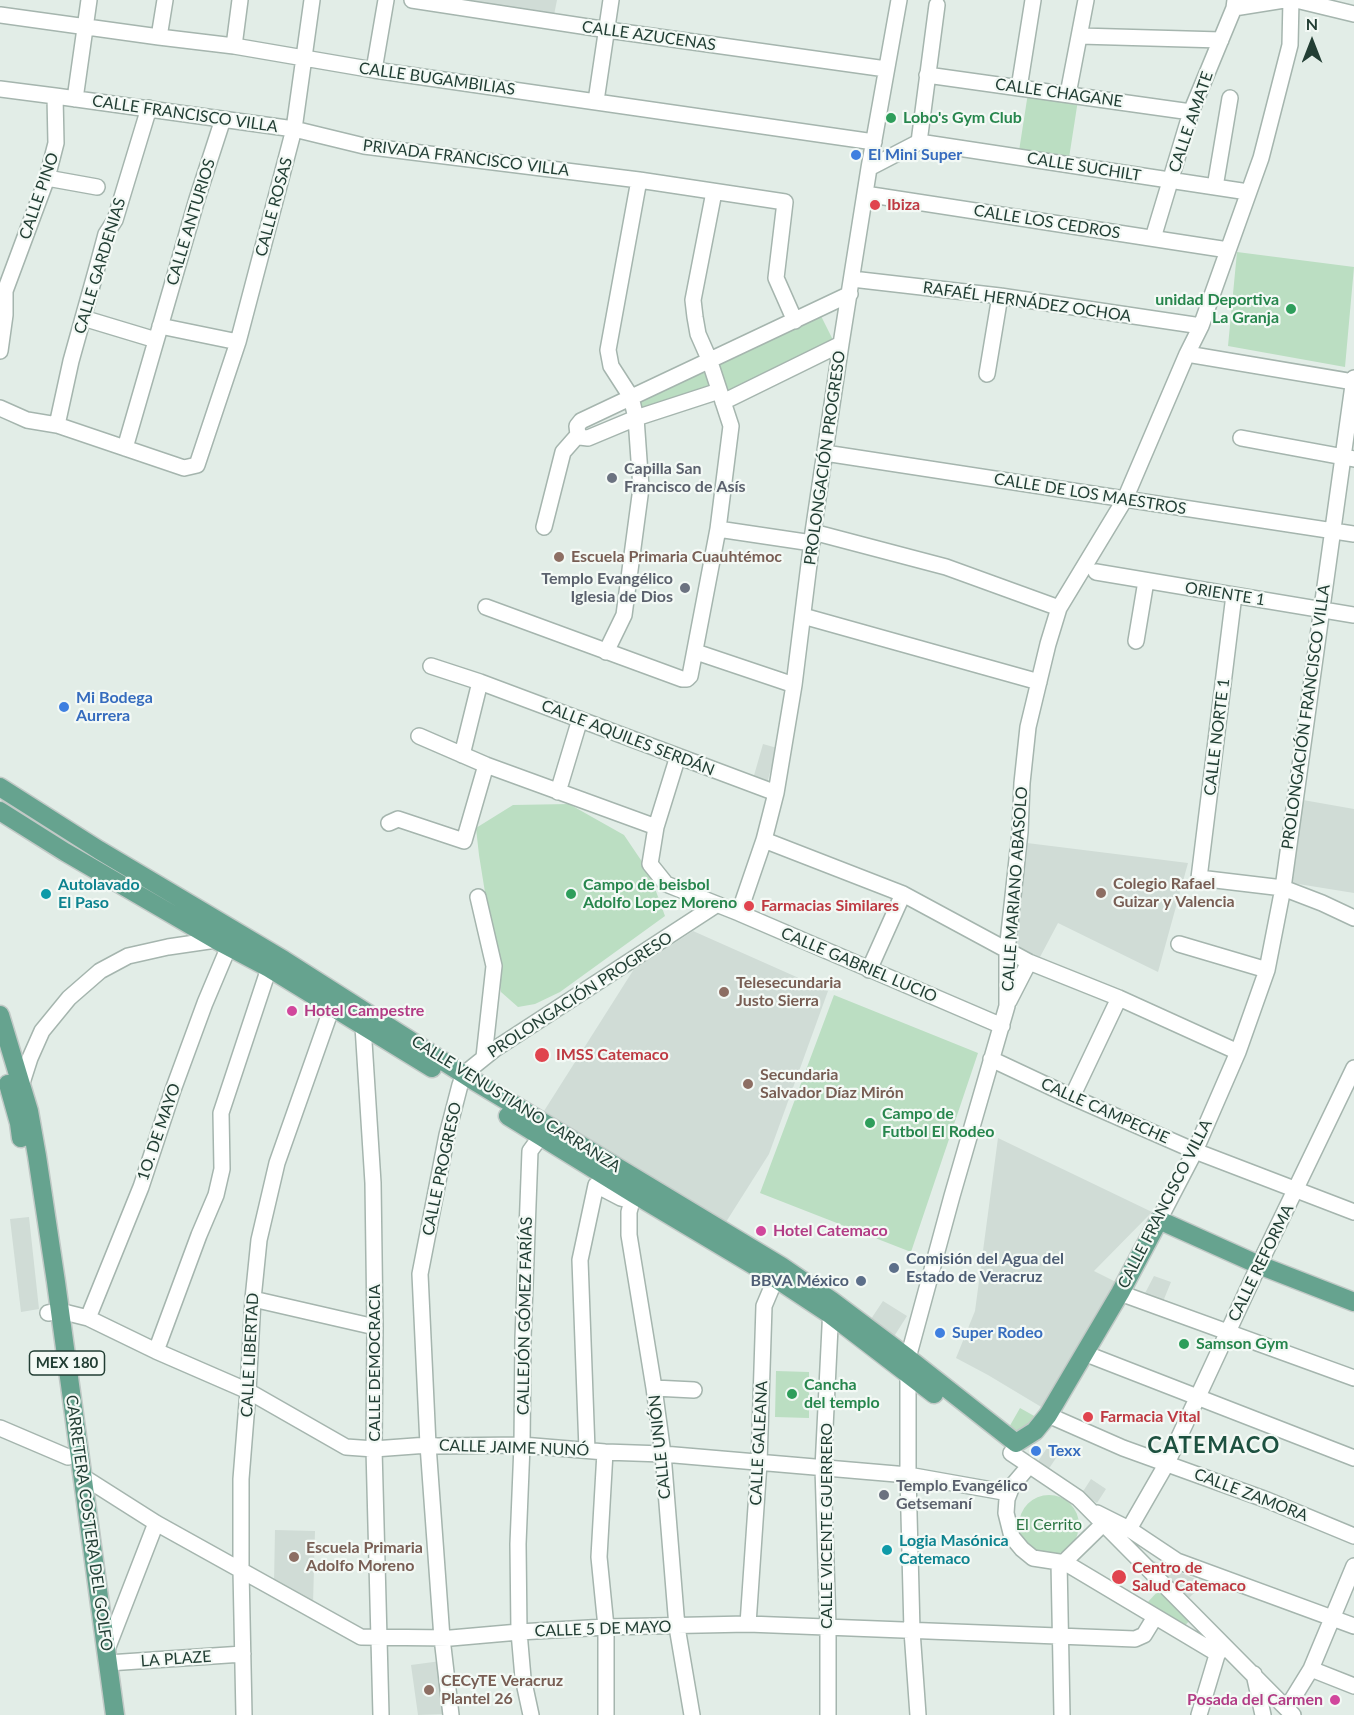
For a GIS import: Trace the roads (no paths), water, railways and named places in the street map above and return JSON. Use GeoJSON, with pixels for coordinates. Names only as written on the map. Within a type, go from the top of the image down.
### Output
{"type":"FeatureCollection","features":[{"type":"Feature","properties":{"kind":"main road","name":"CALLE VENUSTIANO CARRANZA"},"geometry":{"type":"LineString","coordinates":[[0,787],[99,850],[284,960],[366,1019],[470,1075],[637,1193]]}},
{"type":"Feature","properties":{"kind":"main road","name":"CALLE VENUSTIANO CARRANZA"},"geometry":{"type":"LineString","coordinates":[[0,811],[65,852],[269,968],[332,1007],[366,1019]]}},
{"type":"Feature","properties":{"kind":"main road","name":"CARRETERA COSTERA DEL GOLFO"},"geometry":{"type":"LineString","coordinates":[[0,1015],[29,1111],[54,1312],[68,1457],[103,1715]]}},
{"type":"Feature","properties":{"kind":"main road","name":"CARRETERA COSTERA DEL GOLFO"},"geometry":{"type":"LineString","coordinates":[[0,1056],[19,1123],[54,1312],[82,1476],[115,1715]]}},
{"type":"Feature","properties":{"kind":"main road","name":"CALLE VENUSTIANO CARRANZA"},"geometry":{"type":"LineString","coordinates":[[470,1075],[542,1136],[637,1193],[778,1272],[831,1308],[1013,1448]]}},
{"type":"Feature","properties":{"kind":"main road"},"geometry":{"type":"LineString","coordinates":[[1159,1220],[1259,1265],[1352,1297]]}},
{"type":"Feature","properties":{"kind":"main road","name":"CALLE FRANCISCO VILLA"},"geometry":{"type":"LineString","coordinates":[[1013,1448],[1035,1431],[1048,1415],[1120,1293],[1159,1220]]}},
{"type":"Feature","properties":{"kind":"street"},"geometry":{"type":"LineString","coordinates":[[0,88],[75,99],[89,0]]}},
{"type":"Feature","properties":{"kind":"street"},"geometry":{"type":"LineString","coordinates":[[159,38],[165,0]]}},
{"type":"Feature","properties":{"kind":"street"},"geometry":{"type":"LineString","coordinates":[[234,46],[240,0]]}},
{"type":"Feature","properties":{"kind":"street","name":"CALLE ROSAS"},"geometry":{"type":"LineString","coordinates":[[125,448],[184,468],[197,465],[238,342],[294,129],[312,0]]}},
{"type":"Feature","properties":{"kind":"street"},"geometry":{"type":"LineString","coordinates":[[374,70],[386,0]]}},
{"type":"Feature","properties":{"kind":"street","name":"CALLE AZUCENAS"},"geometry":{"type":"LineString","coordinates":[[412,0],[886,69]]}},
{"type":"Feature","properties":{"kind":"street"},"geometry":{"type":"LineString","coordinates":[[596,101],[611,0]]}},
{"type":"Feature","properties":{"kind":"street","name":"PROLONGACIÓN PROGRESO"},"geometry":{"type":"LineString","coordinates":[[739,914],[764,840],[776,793],[794,685],[825,453],[869,168],[899,0]]}},
{"type":"Feature","properties":{"kind":"street"},"geometry":{"type":"LineString","coordinates":[[1020,88],[1033,0]]}},
{"type":"Feature","properties":{"kind":"street"},"geometry":{"type":"LineString","coordinates":[[1068,94],[1086,0]]}},
{"type":"Feature","properties":{"kind":"street"},"geometry":{"type":"LineString","coordinates":[[1235,4],[1284,0]]}},
{"type":"Feature","properties":{"kind":"street"},"geometry":{"type":"LineString","coordinates":[[1248,192],[1261,158],[1290,45],[1291,0]]}},
{"type":"Feature","properties":{"kind":"street"},"geometry":{"type":"LineString","coordinates":[[1296,0],[1354,14]]}},
{"type":"Feature","properties":{"kind":"street","name":"CALLE AMATE"},"geometry":{"type":"LineString","coordinates":[[1154,238],[1191,112],[1235,4]]}},
{"type":"Feature","properties":{"kind":"street"},"geometry":{"type":"LineString","coordinates":[[869,168],[919,142],[937,5]]}},
{"type":"Feature","properties":{"kind":"street","name":"CALLE BUGAMBILIAS"},"geometry":{"type":"LineString","coordinates":[[0,15],[159,38],[234,46],[374,70],[874,142]]}},
{"type":"Feature","properties":{"kind":"street"},"geometry":{"type":"LineString","coordinates":[[1080,36],[1221,40]]}},
{"type":"Feature","properties":{"kind":"street","name":"CALLE CHAGANE"},"geometry":{"type":"LineString","coordinates":[[927,75],[1191,112]]}},
{"type":"Feature","properties":{"kind":"street","name":"CALLE PINO"},"geometry":{"type":"LineString","coordinates":[[0,351],[5,315],[2,291],[47,178],[56,143],[56,96]]}},
{"type":"Feature","properties":{"kind":"street"},"geometry":{"type":"LineString","coordinates":[[1215,187],[1230,98]]}},
{"type":"Feature","properties":{"kind":"street","name":"CALLE FRANCISCO VILLA"},"geometry":{"type":"LineString","coordinates":[[75,99],[294,129]]}},
{"type":"Feature","properties":{"kind":"street","name":"CALLE GARDENIAS"},"geometry":{"type":"LineString","coordinates":[[57,425],[71,361],[106,234],[115,220],[149,108]]}},
{"type":"Feature","properties":{"kind":"street","name":"CALLE ANTURIOS"},"geometry":{"type":"LineString","coordinates":[[125,448],[197,199],[223,119]]}},
{"type":"Feature","properties":{"kind":"street","name":"PRIVADA FRANCISCO VILLA"},"geometry":{"type":"LineString","coordinates":[[294,129],[364,146],[639,180]]}},
{"type":"Feature","properties":{"kind":"street","name":"CALLE SUCHILT"},"geometry":{"type":"LineString","coordinates":[[919,142],[1248,192]]}},
{"type":"Feature","properties":{"kind":"street"},"geometry":{"type":"LineString","coordinates":[[47,178],[97,186]]}},
{"type":"Feature","properties":{"kind":"street"},"geometry":{"type":"LineString","coordinates":[[606,652],[624,615],[641,488],[636,418],[631,397],[608,358],[639,180],[785,202],[776,278],[795,321]]}},
{"type":"Feature","properties":{"kind":"street"},"geometry":{"type":"LineString","coordinates":[[486,607],[676,677],[687,679],[690,676],[718,529],[731,426],[709,359],[698,334],[693,300],[714,192]]}},
{"type":"Feature","properties":{"kind":"street","name":"CALLE MARIANO ABASOLO"},"geometry":{"type":"LineString","coordinates":[[918,1715],[912,1631],[907,1366],[1007,1006],[1007,951],[1020,832],[1028,727],[1059,608],[1125,499],[1201,326],[1248,192]]}},
{"type":"Feature","properties":{"kind":"street","name":"CALLE LOS CEDROS"},"geometry":{"type":"LineString","coordinates":[[865,194],[1228,250]]}},
{"type":"Feature","properties":{"kind":"street"},"geometry":{"type":"LineString","coordinates":[[544,527],[563,452],[578,435],[577,426],[581,421],[709,359],[795,321],[851,286]]}},
{"type":"Feature","properties":{"kind":"street","name":"RAFAÉL HERNÁDEZ OCHOA"},"geometry":{"type":"LineString","coordinates":[[851,286],[1000,296],[1201,326]]}},
{"type":"Feature","properties":{"kind":"street"},"geometry":{"type":"LineString","coordinates":[[987,374],[1000,296]]}},
{"type":"Feature","properties":{"kind":"street"},"geometry":{"type":"LineString","coordinates":[[83,318],[158,333],[238,342]]}},
{"type":"Feature","properties":{"kind":"street"},"geometry":{"type":"LineString","coordinates":[[578,435],[588,438],[636,418],[721,397],[842,344]]}},
{"type":"Feature","properties":{"kind":"street"},"geometry":{"type":"LineString","coordinates":[[1187,354],[1354,381]]}},
{"type":"Feature","properties":{"kind":"street","name":"PROLONGACIÓN FRANCISCO VILLA"},"geometry":{"type":"LineString","coordinates":[[1238,1052],[1267,970],[1283,888],[1332,531],[1348,458],[1354,381]]}},
{"type":"Feature","properties":{"kind":"street"},"geometry":{"type":"LineString","coordinates":[[0,408],[27,420],[57,425],[125,448]]}},
{"type":"Feature","properties":{"kind":"street"},"geometry":{"type":"LineString","coordinates":[[1241,438],[1348,458]]}},
{"type":"Feature","properties":{"kind":"street","name":"CALLE DE LOS MAESTROS"},"geometry":{"type":"LineString","coordinates":[[825,453],[1354,534]]}},
{"type":"Feature","properties":{"kind":"street"},"geometry":{"type":"LineString","coordinates":[[718,529],[813,538],[946,567],[1059,608]]}},
{"type":"Feature","properties":{"kind":"street","name":"ORIENTE 1"},"geometry":{"type":"LineString","coordinates":[[1096,572],[1354,615]]}},
{"type":"Feature","properties":{"kind":"street"},"geometry":{"type":"LineString","coordinates":[[1136,641],[1146,580]]}},
{"type":"Feature","properties":{"kind":"street","name":"CALLE NORTE 1"},"geometry":{"type":"LineString","coordinates":[[1234,595],[1199,878],[1283,888]]}},
{"type":"Feature","properties":{"kind":"street"},"geometry":{"type":"LineString","coordinates":[[803,616],[1039,682]]}},
{"type":"Feature","properties":{"kind":"street"},"geometry":{"type":"LineString","coordinates":[[696,652],[794,685]]}},
{"type":"Feature","properties":{"kind":"street","name":"CALLE AQUILES SERDÁN"},"geometry":{"type":"LineString","coordinates":[[432,666],[776,793]]}},
{"type":"Feature","properties":{"kind":"street"},"geometry":{"type":"LineString","coordinates":[[462,755],[480,682]]}},
{"type":"Feature","properties":{"kind":"street"},"geometry":{"type":"LineString","coordinates":[[558,792],[580,719]]}},
{"type":"Feature","properties":{"kind":"street"},"geometry":{"type":"LineString","coordinates":[[419,736],[486,765],[656,827],[678,756]]}},
{"type":"Feature","properties":{"kind":"street"},"geometry":{"type":"LineString","coordinates":[[394,821],[464,841],[486,765]]}},
{"type":"Feature","properties":{"kind":"street","name":"CALLE GABRIEL LUCIO"},"geometry":{"type":"LineString","coordinates":[[656,827],[650,864],[666,884],[1002,1026]]}},
{"type":"Feature","properties":{"kind":"street"},"geometry":{"type":"LineString","coordinates":[[764,840],[903,894],[1029,962],[1119,998],[1238,1052]]}},
{"type":"Feature","properties":{"kind":"street"},"geometry":{"type":"LineString","coordinates":[[1283,888],[1354,918]]}},
{"type":"Feature","properties":{"kind":"street"},"geometry":{"type":"LineString","coordinates":[[869,970],[903,894]]}},
{"type":"Feature","properties":{"kind":"street","name":"CALLE PROGRESO"},"geometry":{"type":"LineString","coordinates":[[451,1715],[433,1445],[425,1274],[447,1135],[470,1075],[494,966],[478,897]]}},
{"type":"Feature","properties":{"kind":"street","name":"PROLONGACIÓN PROGRESO"},"geometry":{"type":"LineString","coordinates":[[470,1075],[716,905]]}},
{"type":"Feature","properties":{"kind":"street"},"geometry":{"type":"LineString","coordinates":[[21,1086],[42,1031],[69,998],[100,971],[128,956],[168,946],[222,943]]}},
{"type":"Feature","properties":{"kind":"street","name":"1O. DE MAYO"},"geometry":{"type":"LineString","coordinates":[[88,1318],[141,1186],[205,1004],[222,943]]}},
{"type":"Feature","properties":{"kind":"street"},"geometry":{"type":"LineString","coordinates":[[1179,944],[1267,970]]}},
{"type":"Feature","properties":{"kind":"street"},"geometry":{"type":"LineString","coordinates":[[1007,1006],[1029,962]]}},
{"type":"Feature","properties":{"kind":"street"},"geometry":{"type":"LineString","coordinates":[[156,1352],[216,1195],[222,1169],[220,1113],[269,968]]}},
{"type":"Feature","properties":{"kind":"street"},"geometry":{"type":"LineString","coordinates":[[1072,1097],[1119,998]]}},
{"type":"Feature","properties":{"kind":"street","name":"CALLE LIBERTAD"},"geometry":{"type":"LineString","coordinates":[[244,1715],[242,1479],[259,1240],[277,1163],[332,1007]]}},
{"type":"Feature","properties":{"kind":"street","name":"CALLE DEMOCRACIA"},"geometry":{"type":"LineString","coordinates":[[366,1019],[373,1183],[374,1449],[381,1715]]}},
{"type":"Feature","properties":{"kind":"street","name":"CALLE FRANCISCO VILLA"},"geometry":{"type":"LineString","coordinates":[[1159,1220],[1196,1151],[1238,1052]]}},
{"type":"Feature","properties":{"kind":"street","name":"CALLE CAMPECHE"},"geometry":{"type":"LineString","coordinates":[[991,1059],[1196,1151],[1354,1212]]}},
{"type":"Feature","properties":{"kind":"street","name":"CALLE REFORMA"},"geometry":{"type":"LineString","coordinates":[[1129,1529],[1167,1463],[1354,1068]]}},
{"type":"Feature","properties":{"kind":"street","name":"CALLEJÓN GÓMEZ FARÍAS"},"geometry":{"type":"LineString","coordinates":[[531,1715],[523,1678],[519,1632],[518,1544],[530,1151],[542,1136]]}},
{"type":"Feature","properties":{"kind":"street"},"geometry":{"type":"LineString","coordinates":[[587,1450],[580,1260],[596,1185],[621,1198],[637,1193]]}},
{"type":"Feature","properties":{"kind":"street","name":"CALLE UNIÓN"},"geometry":{"type":"LineString","coordinates":[[637,1193],[629,1212],[629,1234],[663,1454],[676,1627],[692,1715]]}},
{"type":"Feature","properties":{"kind":"street","name":"CALLE GALEANA"},"geometry":{"type":"LineString","coordinates":[[748,1624],[759,1463],[764,1306],[778,1272]]}},
{"type":"Feature","properties":{"kind":"street"},"geometry":{"type":"LineString","coordinates":[[1120,1293],[1354,1378]]}},
{"type":"Feature","properties":{"kind":"street"},"geometry":{"type":"LineString","coordinates":[[253,1299],[375,1327]]}},
{"type":"Feature","properties":{"kind":"street","name":"CALLE VICENTE GUERRERO"},"geometry":{"type":"LineString","coordinates":[[828,1715],[828,1626],[823,1468],[831,1308]]}},
{"type":"Feature","properties":{"kind":"street","name":"CALLE JAIME NUNÓ"},"geometry":{"type":"LineString","coordinates":[[54,1312],[88,1318],[156,1352],[248,1391],[346,1447],[374,1449],[433,1445],[522,1445],[663,1454],[908,1475],[1009,1493]]}},
{"type":"Feature","properties":{"kind":"street"},"geometry":{"type":"LineString","coordinates":[[1084,1353],[1354,1458]]}},
{"type":"Feature","properties":{"kind":"street"},"geometry":{"type":"LineString","coordinates":[[654,1388],[694,1390]]}},
{"type":"Feature","properties":{"kind":"street","name":"CALLE ZAMORA"},"geometry":{"type":"LineString","coordinates":[[1048,1415],[1123,1448],[1267,1500],[1354,1536]]}},
{"type":"Feature","properties":{"kind":"street"},"geometry":{"type":"LineString","coordinates":[[0,1428],[68,1457]]}},
{"type":"Feature","properties":{"kind":"street"},"geometry":{"type":"LineString","coordinates":[[1013,1448],[1029,1466],[1078,1498],[1128,1548],[1220,1648],[1254,1674],[1290,1712],[1333,1619],[1354,1566]]}},
{"type":"Feature","properties":{"kind":"street"},"geometry":{"type":"LineString","coordinates":[[605,1452],[599,1557],[606,1627],[606,1715]]}},
{"type":"Feature","properties":{"kind":"street"},"geometry":{"type":"LineString","coordinates":[[1029,1466],[1012,1486],[1006,1513],[1012,1537],[1022,1550],[1033,1558],[1062,1562],[1155,1617],[1220,1648]]}},
{"type":"Feature","properties":{"kind":"street","name":"CALLE 5 DE MAYO"},"geometry":{"type":"LineString","coordinates":[[82,1476],[156,1523],[361,1637],[446,1638],[606,1627],[748,1624],[1135,1639],[1144,1635],[1155,1617]]}},
{"type":"Feature","properties":{"kind":"street"},"geometry":{"type":"LineString","coordinates":[[1087,1507],[1129,1529],[1177,1561]]}},
{"type":"Feature","properties":{"kind":"street"},"geometry":{"type":"LineString","coordinates":[[107,1657],[156,1523]]}},
{"type":"Feature","properties":{"kind":"street"},"geometry":{"type":"LineString","coordinates":[[1062,1715],[1062,1562],[1102,1524]]}},
{"type":"Feature","properties":{"kind":"street"},"geometry":{"type":"LineString","coordinates":[[1128,1548],[1177,1561],[1354,1626]]}},
{"type":"Feature","properties":{"kind":"street","name":"CALLE PROGRESO"},"geometry":{"type":"LineString","coordinates":[[446,1638],[460,1715]]}},
{"type":"Feature","properties":{"kind":"street"},"geometry":{"type":"LineString","coordinates":[[1199,1715],[1220,1648]]}},
{"type":"Feature","properties":{"kind":"street","name":"LA PLAZE"},"geometry":{"type":"LineString","coordinates":[[107,1657],[243,1654]]}},
{"type":"Feature","properties":{"kind":"street"},"geometry":{"type":"LineString","coordinates":[[1311,1669],[1354,1686]]}},
{"type":"Feature","properties":{"kind":"street"},"geometry":{"type":"LineString","coordinates":[[1254,1674],[1263,1715]]}},
{"type":"Feature","properties":{"kind":"place","name":"Lobo's Gym Club"},"geometry":{"type":"Point","coordinates":[891,118]}},
{"type":"Feature","properties":{"kind":"place","name":"El Mini Super"},"geometry":{"type":"Point","coordinates":[856,155]}},
{"type":"Feature","properties":{"kind":"place","name":"Ibiza"},"geometry":{"type":"Point","coordinates":[875,205]}},
{"type":"Feature","properties":{"kind":"place","name":"unidad Deportiva La Granja"},"geometry":{"type":"Point","coordinates":[1291,309]}},
{"type":"Feature","properties":{"kind":"place","name":"Capilla San Francisco de Asís"},"geometry":{"type":"Point","coordinates":[612,478]}},
{"type":"Feature","properties":{"kind":"place","name":"Escuela Primaria Cuauhtémoc"},"geometry":{"type":"Point","coordinates":[559,557]}},
{"type":"Feature","properties":{"kind":"place","name":"Templo Evangélico Iglesia de Dios"},"geometry":{"type":"Point","coordinates":[685,588]}},
{"type":"Feature","properties":{"kind":"place","name":"Mi Bodega Aurrera"},"geometry":{"type":"Point","coordinates":[64,707]}},
{"type":"Feature","properties":{"kind":"place","name":"Colegio Rafael Guizar y Valencia"},"geometry":{"type":"Point","coordinates":[1101,893]}},
{"type":"Feature","properties":{"kind":"place","name":"Autolavado El Paso"},"geometry":{"type":"Point","coordinates":[46,894]}},
{"type":"Feature","properties":{"kind":"place","name":"Campo de beisbol Adolfo Lopez Moreno"},"geometry":{"type":"Point","coordinates":[571,894]}},
{"type":"Feature","properties":{"kind":"place","name":"Farmacias Similares"},"geometry":{"type":"Point","coordinates":[749,906]}},
{"type":"Feature","properties":{"kind":"place","name":"Telesecundaria Justo Sierra"},"geometry":{"type":"Point","coordinates":[724,992]}},
{"type":"Feature","properties":{"kind":"place","name":"Hotel Campestre"},"geometry":{"type":"Point","coordinates":[292,1011]}},
{"type":"Feature","properties":{"kind":"place","name":"IMSS Catemaco"},"geometry":{"type":"Point","coordinates":[542,1055]}},
{"type":"Feature","properties":{"kind":"place","name":"Secundaria Salvador Díaz Mirón"},"geometry":{"type":"Point","coordinates":[748,1084]}},
{"type":"Feature","properties":{"kind":"place","name":"Campo de Futbol El Rodeo"},"geometry":{"type":"Point","coordinates":[870,1123]}},
{"type":"Feature","properties":{"kind":"place","name":"Hotel Catemaco"},"geometry":{"type":"Point","coordinates":[761,1231]}},
{"type":"Feature","properties":{"kind":"place","name":"Comisión del Agua del Estado de Veracruz"},"geometry":{"type":"Point","coordinates":[894,1268]}},
{"type":"Feature","properties":{"kind":"place","name":"BBVA México"},"geometry":{"type":"Point","coordinates":[861,1281]}},
{"type":"Feature","properties":{"kind":"place","name":"Super Rodeo"},"geometry":{"type":"Point","coordinates":[940,1333]}},
{"type":"Feature","properties":{"kind":"place","name":"Samson Gym"},"geometry":{"type":"Point","coordinates":[1184,1344]}},
{"type":"Feature","properties":{"kind":"place","name":"Cancha del templo"},"geometry":{"type":"Point","coordinates":[792,1394]}},
{"type":"Feature","properties":{"kind":"place","name":"Farmacia Vital"},"geometry":{"type":"Point","coordinates":[1088,1417]}},
{"type":"Feature","properties":{"kind":"place","name":"Texx"},"geometry":{"type":"Point","coordinates":[1036,1451]}},
{"type":"Feature","properties":{"kind":"place","name":"Templo Evangélico Getsemaní"},"geometry":{"type":"Point","coordinates":[884,1495]}},
{"type":"Feature","properties":{"kind":"place","name":"Logia Masónica Catemaco"},"geometry":{"type":"Point","coordinates":[887,1550]}},
{"type":"Feature","properties":{"kind":"place","name":"Escuela Primaria Adolfo Moreno"},"geometry":{"type":"Point","coordinates":[294,1557]}},
{"type":"Feature","properties":{"kind":"place","name":"Centro de Salud Catemaco"},"geometry":{"type":"Point","coordinates":[1119,1577]}},
{"type":"Feature","properties":{"kind":"place","name":"CECyTE Veracruz Plantel 26"},"geometry":{"type":"Point","coordinates":[429,1690]}},
{"type":"Feature","properties":{"kind":"place","name":"Posada del Carmen"},"geometry":{"type":"Point","coordinates":[1335,1700]}},
{"type":"Feature","properties":{"kind":"district","name":"CATEMACO"},"geometry":{"type":"Point","coordinates":[1214,1446]}},
{"type":"Feature","properties":{"kind":"park label","name":"El Cerrito"},"geometry":{"type":"Point","coordinates":[1049,1525]}}]}
